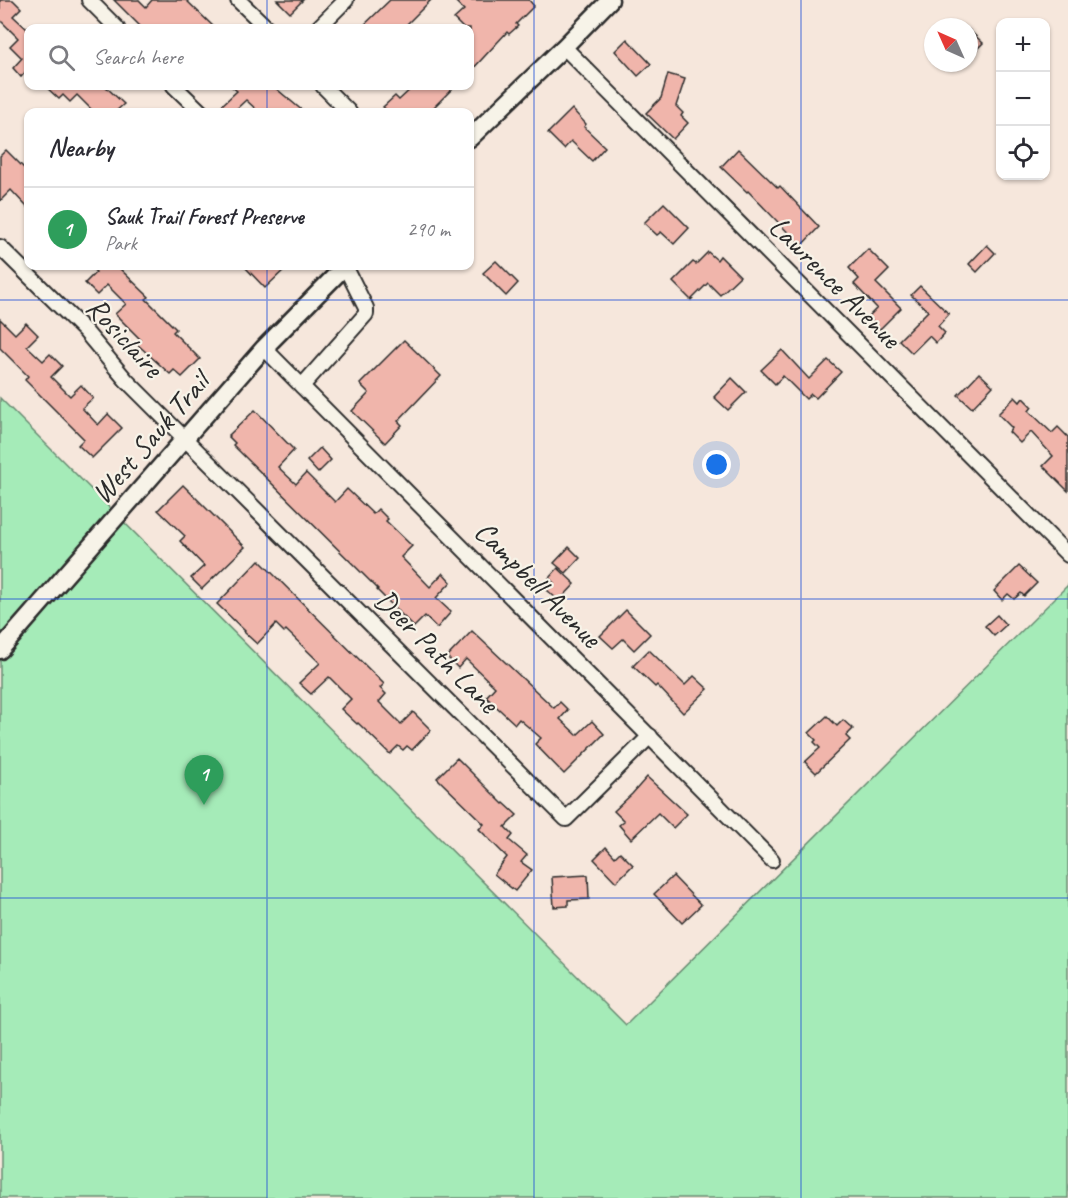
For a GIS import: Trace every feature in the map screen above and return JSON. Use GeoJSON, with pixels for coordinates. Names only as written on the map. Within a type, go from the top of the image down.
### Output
{"type":"FeatureCollection","features":[{"type":"Feature","properties":{"kind":"main road"},"geometry":{"type":"LineString","coordinates":[[474,134],[610,0]]}},
{"type":"Feature","properties":{"kind":"main road","name":"West Sauk Trail"},"geometry":{"type":"LineString","coordinates":[[0,650],[264,348],[341,270]]}},
{"type":"Feature","properties":{"kind":"street"},"geometry":{"type":"LineString","coordinates":[[89,0],[113,24]]}},
{"type":"Feature","properties":{"kind":"street"},"geometry":{"type":"LineString","coordinates":[[238,0],[263,24]]}},
{"type":"Feature","properties":{"kind":"street"},"geometry":{"type":"LineString","coordinates":[[322,24],[346,0]]}},
{"type":"Feature","properties":{"kind":"street","name":"Lawrence Avenue"},"geometry":{"type":"LineString","coordinates":[[564,47],[1068,555]]}},
{"type":"Feature","properties":{"kind":"street"},"geometry":{"type":"LineString","coordinates":[[178,90],[197,108]]}},
{"type":"Feature","properties":{"kind":"street"},"geometry":{"type":"LineString","coordinates":[[327,90],[345,108]]}},
{"type":"Feature","properties":{"kind":"street","name":"Rosiclaire"},"geometry":{"type":"LineString","coordinates":[[0,247],[84,331],[126,380],[185,439]]}},
{"type":"Feature","properties":{"kind":"street"},"geometry":{"type":"LineString","coordinates":[[302,386],[366,314],[366,308],[347,270]]}},
{"type":"Feature","properties":{"kind":"street","name":"Campbell Avenue"},"geometry":{"type":"LineString","coordinates":[[264,348],[772,860]]}},
{"type":"Feature","properties":{"kind":"street","name":"Deer Path Lane"},"geometry":{"type":"LineString","coordinates":[[185,439],[566,819],[650,736]]}},
{"type":"Feature","properties":{"kind":"green space"},"geometry":{"type":"Polygon","coordinates":[[[0,398],[626,1025],[1068,585],[1068,1198],[0,1198],[0,398]]]}},
{"type":"Feature","properties":{"kind":"building"},"geometry":{"type":"Polygon","coordinates":[[[0,0],[13,0],[21,8],[13,16],[24,26],[24,74],[21,77],[13,68],[22,58],[10,46],[18,38],[0,20],[0,0]]]}},
{"type":"Feature","properties":{"kind":"building"},"geometry":{"type":"Polygon","coordinates":[[[114,0],[139,0],[146,7],[152,0],[186,0],[211,24],[138,24],[114,0]]]}},
{"type":"Feature","properties":{"kind":"building"},"geometry":{"type":"Polygon","coordinates":[[[277,0],[303,0],[290,13],[277,0]]]}},
{"type":"Feature","properties":{"kind":"building"},"geometry":{"type":"Polygon","coordinates":[[[390,0],[431,0],[407,24],[365,24],[390,0]]]}},
{"type":"Feature","properties":{"kind":"building"},"geometry":{"type":"Polygon","coordinates":[[[454,0],[529,0],[534,6],[516,24],[518,26],[509,34],[507,32],[474,68],[474,24],[459,24],[454,19],[464,10],[454,0]]]}},
{"type":"Feature","properties":{"kind":"building"},"geometry":{"type":"Polygon","coordinates":[[[978,38],[983,43],[978,48],[978,38]]]}},
{"type":"Feature","properties":{"kind":"building"},"geometry":{"type":"Polygon","coordinates":[[[627,39],[651,64],[638,76],[615,51],[627,39]]]}},
{"type":"Feature","properties":{"kind":"building"},"geometry":{"type":"Polygon","coordinates":[[[668,74],[685,79],[676,106],[688,123],[673,139],[646,113],[661,98],[668,74]]]}},
{"type":"Feature","properties":{"kind":"building"},"geometry":{"type":"Polygon","coordinates":[[[49,90],[109,90],[124,104],[120,108],[90,108],[77,95],[70,102],[63,95],[59,99],[49,90]]]}},
{"type":"Feature","properties":{"kind":"building"},"geometry":{"type":"Polygon","coordinates":[[[278,90],[299,108],[255,108],[246,100],[237,108],[223,108],[221,106],[237,91],[278,90]]]}},
{"type":"Feature","properties":{"kind":"building"},"geometry":{"type":"Polygon","coordinates":[[[410,90],[451,90],[433,108],[383,107],[395,96],[399,100],[410,90]]]}},
{"type":"Feature","properties":{"kind":"building"},"geometry":{"type":"Polygon","coordinates":[[[572,109],[586,124],[584,127],[605,147],[592,161],[571,141],[564,149],[548,133],[572,109]]]}},
{"type":"Feature","properties":{"kind":"building"},"geometry":{"type":"Polygon","coordinates":[[[738,149],[778,188],[780,186],[819,227],[801,246],[748,191],[721,167],[738,149]]]}},
{"type":"Feature","properties":{"kind":"building"},"geometry":{"type":"Polygon","coordinates":[[[6,150],[24,168],[24,204],[11,190],[0,201],[0,156],[6,150]]]}},
{"type":"Feature","properties":{"kind":"building"},"geometry":{"type":"Polygon","coordinates":[[[664,203],[689,228],[674,244],[661,232],[657,235],[644,223],[664,203]]]}},
{"type":"Feature","properties":{"kind":"building"},"geometry":{"type":"Polygon","coordinates":[[[987,245],[995,253],[977,272],[969,264],[987,245]]]}},
{"type":"Feature","properties":{"kind":"building"},"geometry":{"type":"Polygon","coordinates":[[[868,249],[889,270],[876,283],[901,308],[880,329],[868,317],[877,308],[854,284],[859,279],[849,268],[868,249]]]}},
{"type":"Feature","properties":{"kind":"building"},"geometry":{"type":"Polygon","coordinates":[[[708,252],[717,260],[720,256],[740,276],[720,295],[708,283],[691,300],[673,282],[693,262],[696,264],[708,252]]]}},
{"type":"Feature","properties":{"kind":"building"},"geometry":{"type":"Polygon","coordinates":[[[496,261],[518,283],[506,296],[483,273],[496,261]]]}},
{"type":"Feature","properties":{"kind":"building"},"geometry":{"type":"Polygon","coordinates":[[[94,270],[121,270],[149,297],[146,299],[176,329],[173,332],[200,359],[182,377],[174,370],[170,374],[137,344],[141,340],[115,314],[126,304],[107,285],[97,295],[85,283],[96,272],[94,270]]]}},
{"type":"Feature","properties":{"kind":"building"},"geometry":{"type":"Polygon","coordinates":[[[248,270],[284,270],[265,288],[248,270]]]}},
{"type":"Feature","properties":{"kind":"building"},"geometry":{"type":"Polygon","coordinates":[[[920,286],[949,314],[938,326],[945,333],[936,343],[929,336],[912,353],[899,340],[928,311],[911,295],[920,286]]]}},
{"type":"Feature","properties":{"kind":"building"},"geometry":{"type":"Polygon","coordinates":[[[0,319],[15,334],[26,323],[38,335],[27,346],[43,361],[50,354],[62,366],[51,377],[70,396],[81,385],[93,398],[82,408],[98,425],[108,414],[122,428],[92,458],[78,445],[84,439],[25,380],[28,376],[0,348],[0,319]]]}},
{"type":"Feature","properties":{"kind":"building"},"geometry":{"type":"Polygon","coordinates":[[[404,340],[441,376],[398,421],[402,425],[385,443],[352,411],[369,393],[360,384],[404,340]]]}},
{"type":"Feature","properties":{"kind":"building"},"geometry":{"type":"Polygon","coordinates":[[[782,350],[809,379],[828,360],[841,372],[816,398],[811,394],[806,399],[783,376],[775,384],[761,370],[782,350]]]}},
{"type":"Feature","properties":{"kind":"building"},"geometry":{"type":"Polygon","coordinates":[[[979,373],[993,386],[972,408],[958,395],[979,373]]]}},
{"type":"Feature","properties":{"kind":"building"},"geometry":{"type":"Polygon","coordinates":[[[732,378],[746,392],[728,410],[714,397],[732,378]]]}},
{"type":"Feature","properties":{"kind":"building"},"geometry":{"type":"Polygon","coordinates":[[[1015,397],[1020,402],[1023,398],[1032,407],[1029,411],[1052,433],[1058,427],[1068,437],[1068,491],[1043,466],[1053,456],[1031,432],[1020,443],[1009,432],[1012,428],[998,414],[1015,397]]]}},
{"type":"Feature","properties":{"kind":"building"},"geometry":{"type":"Polygon","coordinates":[[[255,410],[294,450],[278,467],[296,484],[306,473],[335,502],[347,489],[373,514],[378,509],[388,519],[386,521],[412,546],[401,557],[430,587],[443,573],[451,582],[436,598],[451,612],[437,628],[425,616],[414,627],[233,445],[235,443],[228,436],[255,410]]]}},
{"type":"Feature","properties":{"kind":"building"},"geometry":{"type":"Polygon","coordinates":[[[320,448],[331,460],[318,473],[307,461],[320,448]]]}},
{"type":"Feature","properties":{"kind":"building"},"geometry":{"type":"Polygon","coordinates":[[[183,485],[245,547],[202,589],[191,578],[204,566],[180,541],[185,536],[158,510],[183,485]]]}},
{"type":"Feature","properties":{"kind":"building"},"geometry":{"type":"Polygon","coordinates":[[[569,547],[580,558],[566,573],[554,563],[569,547]]]}},
{"type":"Feature","properties":{"kind":"building"},"geometry":{"type":"Polygon","coordinates":[[[259,560],[384,684],[380,688],[386,694],[379,702],[401,724],[413,712],[431,730],[412,750],[407,746],[403,750],[398,746],[390,754],[341,709],[351,699],[329,677],[311,694],[299,683],[320,663],[286,630],[284,632],[276,624],[257,644],[217,604],[259,560]]]}},
{"type":"Feature","properties":{"kind":"building"},"geometry":{"type":"Polygon","coordinates":[[[1019,566],[1037,583],[1024,596],[1021,593],[1014,599],[1008,594],[1002,600],[994,591],[1019,566]]]}},
{"type":"Feature","properties":{"kind":"building"},"geometry":{"type":"Polygon","coordinates":[[[558,568],[575,584],[559,601],[547,590],[554,583],[549,578],[558,568]]]}},
{"type":"Feature","properties":{"kind":"building"},"geometry":{"type":"Polygon","coordinates":[[[626,610],[650,634],[634,650],[623,639],[613,648],[600,636],[626,610]]]}},
{"type":"Feature","properties":{"kind":"building"},"geometry":{"type":"Polygon","coordinates":[[[997,615],[1006,625],[994,636],[985,626],[997,615]]]}},
{"type":"Feature","properties":{"kind":"building"},"geometry":{"type":"Polygon","coordinates":[[[472,631],[554,708],[560,702],[568,710],[560,719],[577,735],[592,721],[604,734],[564,774],[535,744],[541,738],[519,719],[515,724],[486,697],[495,687],[466,659],[458,668],[447,657],[472,631]]]}},
{"type":"Feature","properties":{"kind":"building"},"geometry":{"type":"Polygon","coordinates":[[[649,650],[685,685],[694,676],[708,689],[683,713],[657,685],[655,687],[633,666],[649,650]]]}},
{"type":"Feature","properties":{"kind":"building"},"geometry":{"type":"Polygon","coordinates":[[[827,716],[837,726],[843,720],[853,729],[846,736],[850,740],[816,773],[805,762],[820,748],[809,733],[827,716]]]}},
{"type":"Feature","properties":{"kind":"building"},"geometry":{"type":"Polygon","coordinates":[[[457,758],[517,815],[505,827],[513,835],[509,840],[527,855],[521,862],[532,870],[515,891],[494,874],[507,857],[479,829],[484,824],[437,778],[457,758]]]}},
{"type":"Feature","properties":{"kind":"building"},"geometry":{"type":"Polygon","coordinates":[[[647,777],[687,814],[673,828],[658,813],[631,839],[619,825],[624,821],[614,811],[647,777]]]}},
{"type":"Feature","properties":{"kind":"building"},"geometry":{"type":"Polygon","coordinates":[[[606,847],[615,857],[620,852],[633,865],[616,882],[594,859],[606,847]]]}},
{"type":"Feature","properties":{"kind":"building"},"geometry":{"type":"Polygon","coordinates":[[[588,875],[589,899],[568,900],[568,906],[554,907],[552,877],[588,875]]]}},
{"type":"Feature","properties":{"kind":"building"},"geometry":{"type":"Polygon","coordinates":[[[673,876],[701,905],[682,923],[654,894],[673,876]]]}},
{"type":"Feature","properties":{"kind":"place","name":"Sauk Trail Forest Preserve"},"geometry":{"type":"Point","coordinates":[204,805]}}]}
